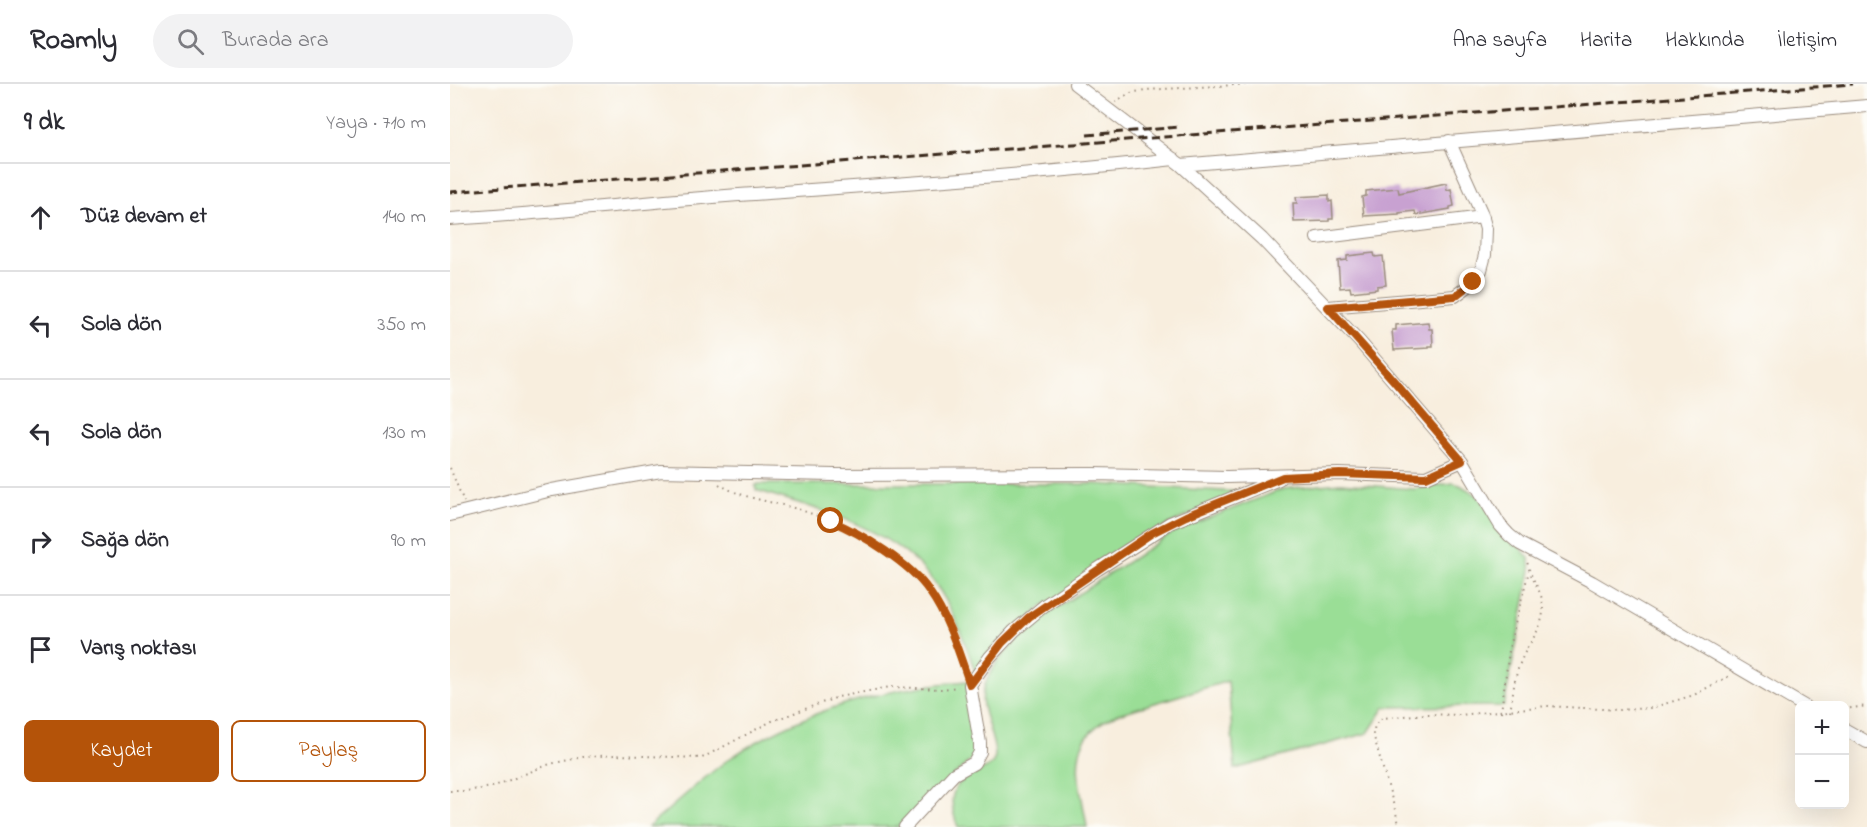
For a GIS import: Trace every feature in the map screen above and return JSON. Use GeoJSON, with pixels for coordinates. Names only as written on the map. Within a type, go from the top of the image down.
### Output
{"type":"FeatureCollection","features":[{"type":"Feature","properties":{"kind":"street"},"geometry":{"type":"LineString","coordinates":[[1075,84],[1177,162],[1262,238],[1328,307],[1462,461],[1500,525],[1520,544],[1592,582],[1797,701]]}},
{"type":"Feature","properties":{"kind":"street"},"geometry":{"type":"LineString","coordinates":[[450,219],[1867,106]]}},
{"type":"Feature","properties":{"kind":"street"},"geometry":{"type":"LineString","coordinates":[[1328,307],[1455,296],[1462,293],[1478,276],[1485,255],[1486,237],[1482,217],[1449,141]]}},
{"type":"Feature","properties":{"kind":"street"},"geometry":{"type":"LineString","coordinates":[[1317,238],[1482,217]]}},
{"type":"Feature","properties":{"kind":"street"},"geometry":{"type":"LineString","coordinates":[[450,515],[552,490],[661,471],[1283,477],[1340,474],[1426,477],[1462,461]]}},
{"type":"Feature","properties":{"kind":"street"},"geometry":{"type":"LineString","coordinates":[[905,827],[954,774],[974,763],[978,756],[980,742],[970,685],[990,657],[1014,631],[1045,605],[1170,523],[1283,477]]}},
{"type":"Feature","properties":{"kind":"street"},"geometry":{"type":"LineString","coordinates":[[1849,731],[1867,742]]}},
{"type":"Feature","properties":{"kind":"path"},"geometry":{"type":"LineString","coordinates":[[1109,109],[1122,97],[1137,91],[1253,84]]}},
{"type":"Feature","properties":{"kind":"path"},"geometry":{"type":"LineString","coordinates":[[450,468],[469,510]]}},
{"type":"Feature","properties":{"kind":"path"},"geometry":{"type":"LineString","coordinates":[[450,791],[466,791],[492,786],[550,764],[584,757],[616,755],[702,758],[772,721],[845,695],[890,687],[942,689],[970,685],[955,642],[936,602],[924,583],[908,569],[843,525],[797,509],[737,494],[719,484],[706,473]]}},
{"type":"Feature","properties":{"kind":"path"},"geometry":{"type":"LineString","coordinates":[[1501,712],[1510,643],[1529,571],[1542,598],[1543,612],[1538,633],[1520,663],[1510,711]]}},
{"type":"Feature","properties":{"kind":"path"},"geometry":{"type":"LineString","coordinates":[[1400,827],[1372,734],[1378,721],[1382,718],[1409,715],[1460,715],[1547,706],[1619,710],[1651,708],[1694,695],[1741,669]]}},
{"type":"Feature","properties":{"kind":"path"},"geometry":{"type":"LineString","coordinates":[[1849,708],[1867,706]]}},
{"type":"Feature","properties":{"kind":"green space"},"geometry":{"type":"Polygon","coordinates":[[[1340,483],[1414,489],[1453,483],[1460,485],[1477,495],[1529,558],[1531,570],[1504,706],[1385,707],[1368,733],[1235,769],[1228,681],[1118,714],[1100,724],[1088,735],[1081,747],[1078,762],[1087,827],[958,827],[953,807],[953,794],[958,784],[992,764],[995,756],[983,706],[983,693],[987,681],[1002,656],[1023,635],[1043,617],[1175,531],[1283,489],[1340,483]]]}},
{"type":"Feature","properties":{"kind":"green space"},"geometry":{"type":"Polygon","coordinates":[[[758,484],[1096,484],[1243,492],[1171,523],[1041,607],[976,674],[947,603],[934,582],[917,563],[898,547],[853,522],[756,490],[755,486],[758,484]]]}},
{"type":"Feature","properties":{"kind":"green space"},"geometry":{"type":"Polygon","coordinates":[[[967,681],[977,754],[898,827],[648,827],[729,759],[784,728],[813,715],[874,696],[904,689],[967,681]]]}},
{"type":"Feature","properties":{"kind":"building"},"geometry":{"type":"Polygon","coordinates":[[[1446,183],[1447,190],[1451,189],[1454,206],[1450,209],[1416,215],[1415,211],[1364,216],[1362,197],[1366,196],[1366,191],[1398,188],[1399,193],[1446,183]]]}},
{"type":"Feature","properties":{"kind":"building"},"geometry":{"type":"Polygon","coordinates":[[[1329,195],[1329,202],[1332,201],[1333,219],[1294,222],[1293,203],[1297,203],[1296,197],[1329,195]]]}},
{"type":"Feature","properties":{"kind":"building"},"geometry":{"type":"Polygon","coordinates":[[[1374,253],[1375,257],[1383,256],[1386,285],[1377,286],[1377,289],[1351,292],[1350,287],[1340,288],[1338,261],[1347,260],[1347,256],[1374,253]]]}},
{"type":"Feature","properties":{"kind":"building"},"geometry":{"type":"Polygon","coordinates":[[[1428,322],[1429,329],[1432,329],[1433,346],[1394,350],[1392,330],[1396,330],[1396,325],[1428,322]]]}},
{"type":"Feature","properties":{"kind":"railway"},"geometry":{"type":"LineString","coordinates":[[450,192],[1853,84]]}},
{"type":"Feature","properties":{"kind":"railway"},"geometry":{"type":"LineString","coordinates":[[1087,135],[1180,127]]}},
{"type":"Feature","properties":{"kind":"route"},"geometry":{"type":"LineString","coordinates":[[831,521],[865,538],[924,583],[955,642],[970,685],[1002,643],[1029,617],[1170,523],[1283,477],[1340,474],[1426,477],[1462,461],[1328,307],[1455,296],[1462,293],[1473,282]]}}]}
